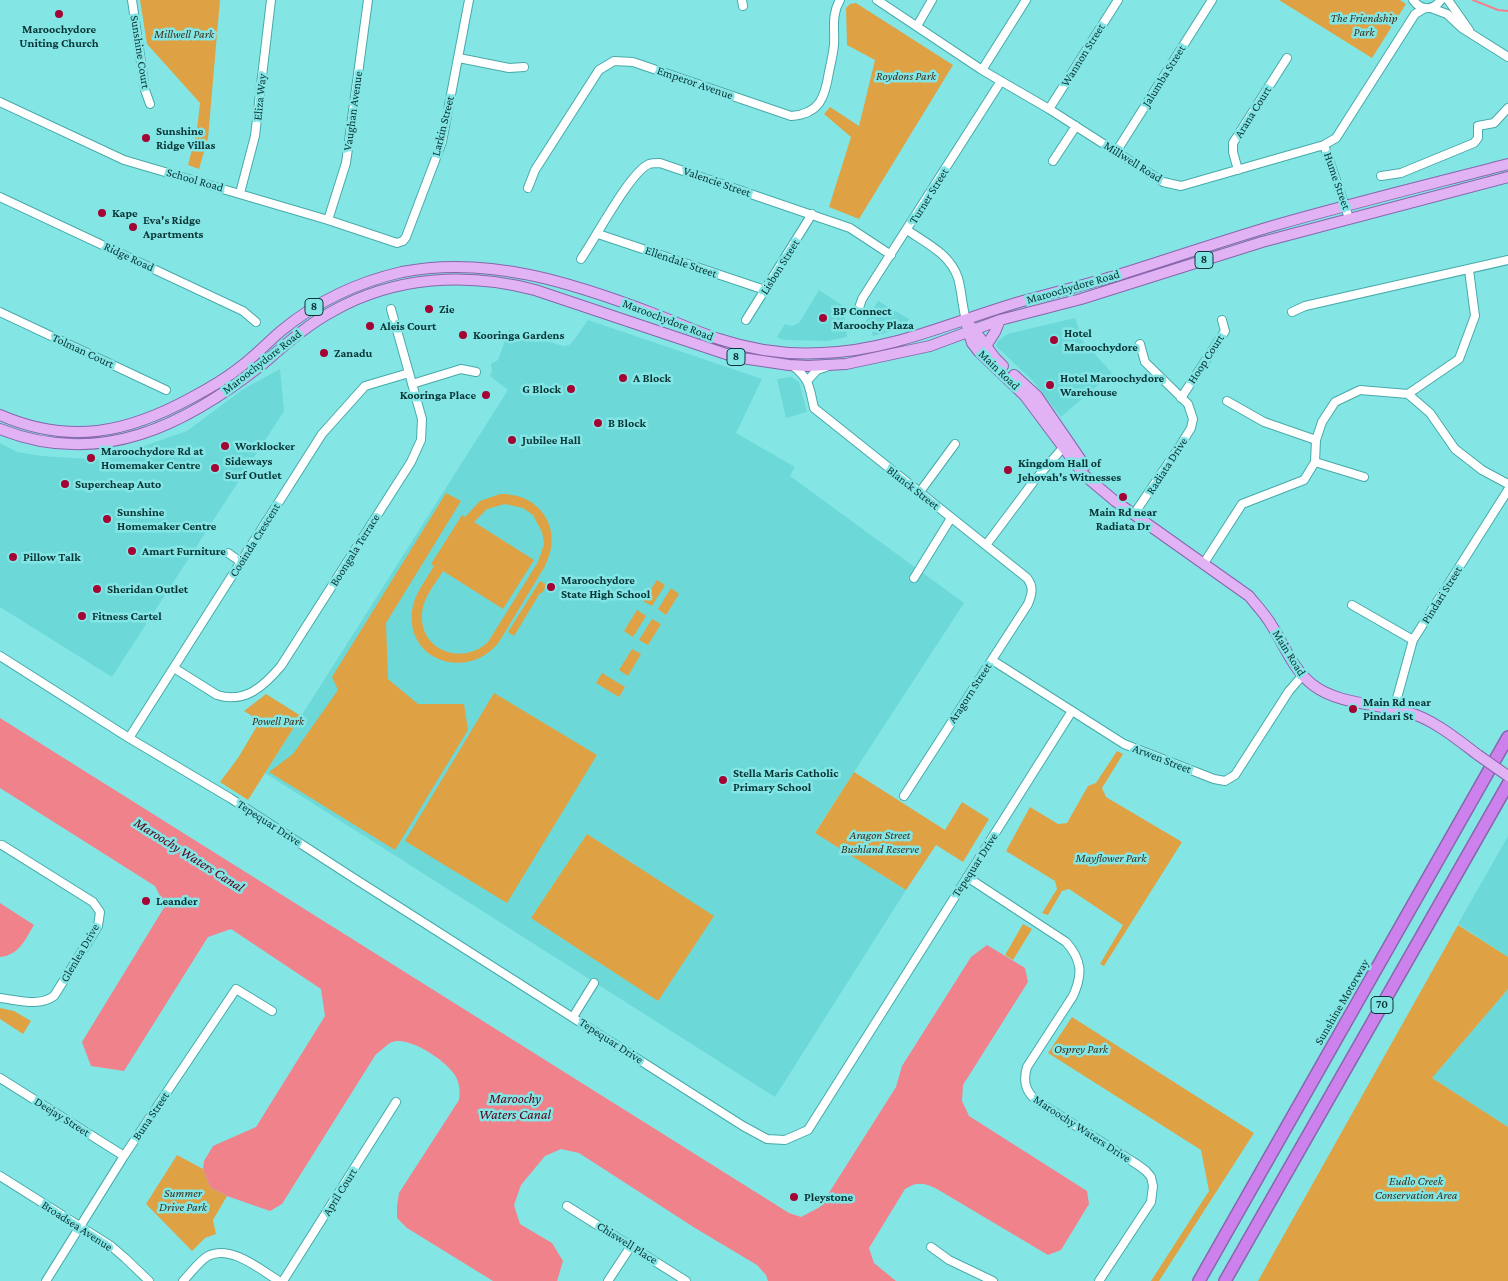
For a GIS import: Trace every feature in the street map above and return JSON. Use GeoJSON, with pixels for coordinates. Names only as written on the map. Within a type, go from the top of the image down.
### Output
{"type":"FeatureCollection","features":[{"type":"Feature","properties":{"kind":"highway","name":"Sunshine Motorway"},"geometry":{"type":"LineString","coordinates":[[1199,1281],[1508,737]]}},
{"type":"Feature","properties":{"kind":"highway","name":"70"},"geometry":{"type":"LineString","coordinates":[[1225,1281],[1508,784]]}},
{"type":"Feature","properties":{"kind":"main road","name":"Maroochydore Road"},"geometry":{"type":"LineString","coordinates":[[0,415],[31,426],[57,431],[98,431],[137,423],[175,407],[223,379],[238,369],[297,318],[328,299],[381,278],[404,272],[444,267],[498,270],[551,281],[641,309],[720,340],[748,347],[780,352],[819,354],[852,351],[910,338],[1021,302],[1117,275],[1277,225],[1508,164]]}},
{"type":"Feature","properties":{"kind":"main road","name":"Maroochydore Road"},"geometry":{"type":"LineString","coordinates":[[0,429],[33,440],[78,445],[118,441],[149,432],[208,403],[245,377],[301,331],[333,310],[388,288],[409,283],[446,279],[487,280],[527,288],[735,356],[792,365],[829,366],[907,352],[1000,320],[1091,296],[1262,242],[1508,177]]}},
{"type":"Feature","properties":{"kind":"main road","name":"Main Road"},"geometry":{"type":"LineString","coordinates":[[966,320],[971,331],[972,343],[982,355],[1026,396],[1065,445]]}},
{"type":"Feature","properties":{"kind":"main road"},"geometry":{"type":"LineString","coordinates":[[986,346],[1000,320]]}},
{"type":"Feature","properties":{"kind":"main road","name":"Main Road"},"geometry":{"type":"LineString","coordinates":[[971,331],[995,358],[1037,396],[1084,475],[1106,494],[1249,596],[1263,612],[1302,676],[1314,687],[1330,694],[1420,717],[1508,776]]}},
{"type":"Feature","properties":{"kind":"street","name":"Sunshine Court"},"geometry":{"type":"LineString","coordinates":[[132,0],[145,90],[150,104]]}},
{"type":"Feature","properties":{"kind":"street","name":"Eliza Way"},"geometry":{"type":"LineString","coordinates":[[240,193],[255,136],[271,0]]}},
{"type":"Feature","properties":{"kind":"street","name":"Vaughan Avenue"},"geometry":{"type":"LineString","coordinates":[[328,220],[346,163],[368,0]]}},
{"type":"Feature","properties":{"kind":"street","name":"Larkin Street"},"geometry":{"type":"LineString","coordinates":[[397,243],[404,241],[406,237],[442,142],[469,0]]}},
{"type":"Feature","properties":{"kind":"street","name":"Emperor Avenue"},"geometry":{"type":"LineString","coordinates":[[528,188],[535,170],[598,70],[614,61],[633,62],[791,116],[809,112],[817,106],[826,91],[834,45],[834,14],[840,0]]}},
{"type":"Feature","properties":{"kind":"street","name":"Millwell Road"},"geometry":{"type":"LineString","coordinates":[[877,0],[982,70],[1049,109],[1163,182],[1181,186],[1324,145],[1336,138],[1415,14],[1436,6],[1441,0]]}},
{"type":"Feature","properties":{"kind":"street"},"geometry":{"type":"LineString","coordinates":[[917,26],[932,0]]}},
{"type":"Feature","properties":{"kind":"street"},"geometry":{"type":"LineString","coordinates":[[982,70],[1026,0]]}},
{"type":"Feature","properties":{"kind":"street","name":"Wannon Street"},"geometry":{"type":"LineString","coordinates":[[1049,109],[1118,0]]}},
{"type":"Feature","properties":{"kind":"street","name":"Jalumba Street"},"geometry":{"type":"LineString","coordinates":[[1116,152],[1212,0]]}},
{"type":"Feature","properties":{"kind":"street"},"geometry":{"type":"LineString","coordinates":[[1448,0],[1470,32]]}},
{"type":"Feature","properties":{"kind":"street"},"geometry":{"type":"LineString","coordinates":[[1414,1],[1419,6],[1447,14],[1462,28],[1508,57]]}},
{"type":"Feature","properties":{"kind":"street"},"geometry":{"type":"LineString","coordinates":[[1414,1],[1415,14]]}},
{"type":"Feature","properties":{"kind":"street"},"geometry":{"type":"LineString","coordinates":[[459,58],[509,68],[524,67]]}},
{"type":"Feature","properties":{"kind":"street","name":"Arana Court"},"geometry":{"type":"LineString","coordinates":[[1238,170],[1233,152],[1233,143],[1287,58]]}},
{"type":"Feature","properties":{"kind":"street","name":"Turner Street"},"geometry":{"type":"LineString","coordinates":[[858,311],[862,299],[1001,81]]}},
{"type":"Feature","properties":{"kind":"street","name":"School Road"},"geometry":{"type":"LineString","coordinates":[[0,102],[124,160],[240,193],[397,243]]}},
{"type":"Feature","properties":{"kind":"street"},"geometry":{"type":"LineString","coordinates":[[1381,176],[1401,173],[1474,143],[1478,138],[1478,126],[1494,123],[1508,108]]}},
{"type":"Feature","properties":{"kind":"street"},"geometry":{"type":"LineString","coordinates":[[1053,161],[1076,126]]}},
{"type":"Feature","properties":{"kind":"street","name":"Hume Street"},"geometry":{"type":"LineString","coordinates":[[1324,145],[1350,218]]}},
{"type":"Feature","properties":{"kind":"street","name":"Valencie Street"},"geometry":{"type":"LineString","coordinates":[[581,259],[622,194],[641,170],[650,163],[660,163],[850,228],[891,255]]}},
{"type":"Feature","properties":{"kind":"street","name":"Ridge Road"},"geometry":{"type":"LineString","coordinates":[[0,197],[243,311],[256,322]]}},
{"type":"Feature","properties":{"kind":"street","name":"Lisbon Street"},"geometry":{"type":"LineString","coordinates":[[746,320],[812,214]]}},
{"type":"Feature","properties":{"kind":"street"},"geometry":{"type":"LineString","coordinates":[[907,230],[940,253],[951,264],[958,277],[966,320]]}},
{"type":"Feature","properties":{"kind":"street","name":"Ellendale Street"},"geometry":{"type":"LineString","coordinates":[[598,234],[765,290]]}},
{"type":"Feature","properties":{"kind":"street"},"geometry":{"type":"LineString","coordinates":[[1292,312],[1305,306],[1508,260]]}},
{"type":"Feature","properties":{"kind":"street"},"geometry":{"type":"LineString","coordinates":[[1408,394],[1459,359],[1475,316],[1469,270]]}},
{"type":"Feature","properties":{"kind":"street","name":"Boongala Terrace"},"geometry":{"type":"LineString","coordinates":[[174,668],[217,695],[233,699],[256,690],[276,673],[408,468],[421,440],[422,419],[391,308]]}},
{"type":"Feature","properties":{"kind":"street","name":"Tolman Court"},"geometry":{"type":"LineString","coordinates":[[0,312],[166,390]]}},
{"type":"Feature","properties":{"kind":"street","name":"Hoop Court"},"geometry":{"type":"LineString","coordinates":[[1181,398],[1225,331],[1222,320]]}},
{"type":"Feature","properties":{"kind":"street","name":"Radiata Drive"},"geometry":{"type":"LineString","coordinates":[[1134,514],[1191,428],[1193,419],[1188,404],[1145,362],[1140,344]]}},
{"type":"Feature","properties":{"kind":"street"},"geometry":{"type":"LineString","coordinates":[[792,365],[808,380],[817,370],[829,366]]}},
{"type":"Feature","properties":{"kind":"street"},"geometry":{"type":"LineString","coordinates":[[412,384],[461,369],[476,372]]}},
{"type":"Feature","properties":{"kind":"street","name":"Cooinda Crescent"},"geometry":{"type":"LineString","coordinates":[[129,738],[322,434],[360,391],[372,383],[409,373]]}},
{"type":"Feature","properties":{"kind":"street","name":"Blanck Street"},"geometry":{"type":"LineString","coordinates":[[808,380],[814,408],[1027,578],[1032,589]]}},
{"type":"Feature","properties":{"kind":"street"},"geometry":{"type":"LineString","coordinates":[[1204,563],[1242,504],[1304,480],[1315,462],[1316,440],[1322,422],[1335,402],[1360,390],[1408,394],[1430,413],[1455,448],[1482,470],[1508,484]]}},
{"type":"Feature","properties":{"kind":"street"},"geometry":{"type":"LineString","coordinates":[[1227,402],[1264,422],[1316,440]]}},
{"type":"Feature","properties":{"kind":"street"},"geometry":{"type":"LineString","coordinates":[[919,493],[955,444]]}},
{"type":"Feature","properties":{"kind":"street"},"geometry":{"type":"LineString","coordinates":[[986,545],[1034,481],[1065,445]]}},
{"type":"Feature","properties":{"kind":"street"},"geometry":{"type":"LineString","coordinates":[[1315,462],[1364,477]]}},
{"type":"Feature","properties":{"kind":"street","name":"Pindari Street"},"geometry":{"type":"LineString","coordinates":[[1394,709],[1413,640],[1508,490]]}},
{"type":"Feature","properties":{"kind":"street"},"geometry":{"type":"LineString","coordinates":[[914,578],[951,518]]}},
{"type":"Feature","properties":{"kind":"street"},"geometry":{"type":"LineString","coordinates":[[228,553],[241,562]]}},
{"type":"Feature","properties":{"kind":"street","name":"Aragorn Street"},"geometry":{"type":"LineString","coordinates":[[904,796],[1028,604],[1032,589]]}},
{"type":"Feature","properties":{"kind":"street"},"geometry":{"type":"LineString","coordinates":[[1352,604],[1413,640]]}},
{"type":"Feature","properties":{"kind":"street","name":"Tepequar Drive"},"geometry":{"type":"LineString","coordinates":[[0,656],[129,738],[230,798],[743,1126],[767,1139],[785,1140],[808,1130],[1072,711]]}},
{"type":"Feature","properties":{"kind":"street","name":"Arwen Street"},"geometry":{"type":"LineString","coordinates":[[992,660],[1124,744],[1214,779],[1225,781],[1235,775],[1289,691],[1302,676]]}},
{"type":"Feature","properties":{"kind":"street","name":"Glenlea Drive"},"geometry":{"type":"LineString","coordinates":[[0,998],[35,1002],[47,1001],[54,996],[98,926],[100,912],[92,902],[2,845]]}},
{"type":"Feature","properties":{"kind":"street","name":"Maroochy Waters Drive"},"geometry":{"type":"LineString","coordinates":[[967,877],[1066,942],[1074,951],[1078,960],[1079,983],[1073,996],[1027,1067],[1024,1076],[1025,1087],[1032,1097],[1040,1103],[1138,1165],[1151,1177],[1153,1186],[1150,1202],[1099,1281]]}},
{"type":"Feature","properties":{"kind":"street"},"geometry":{"type":"LineString","coordinates":[[573,1017],[594,984]]}},
{"type":"Feature","properties":{"kind":"street","name":"Buna Street"},"geometry":{"type":"LineString","coordinates":[[46,1281],[124,1156],[236,989],[272,1011]]}},
{"type":"Feature","properties":{"kind":"street","name":"Deejay Street"},"geometry":{"type":"LineString","coordinates":[[0,1078],[124,1156]]}},
{"type":"Feature","properties":{"kind":"street","name":"April Court"},"geometry":{"type":"LineString","coordinates":[[283,1281],[396,1102]]}},
{"type":"Feature","properties":{"kind":"street","name":"Broadsea Avenue"},"geometry":{"type":"LineString","coordinates":[[0,1176],[118,1252],[149,1281]]}},
{"type":"Feature","properties":{"kind":"street","name":"Chiswell Place"},"geometry":{"type":"LineString","coordinates":[[567,1206],[686,1281]]}},
{"type":"Feature","properties":{"kind":"street"},"geometry":{"type":"LineString","coordinates":[[608,1281],[631,1246]]}},
{"type":"Feature","properties":{"kind":"street"},"geometry":{"type":"LineString","coordinates":[[931,1247],[950,1260],[993,1281]]}},
{"type":"Feature","properties":{"kind":"street"},"geometry":{"type":"LineString","coordinates":[[184,1281],[208,1256],[221,1252],[237,1256],[279,1281]]}},
{"type":"Feature","properties":{"kind":"shaded area","name":"BP Connect Maroochy Plaza"},"geometry":{"type":"Polygon","coordinates":[[[819,290],[847,308],[844,313],[847,337],[828,341],[783,340],[777,337],[785,324],[792,326],[799,323],[819,290]]]}},
{"type":"Feature","properties":{"kind":"shaded area"},"geometry":{"type":"Polygon","coordinates":[[[878,301],[909,319],[904,328],[873,336],[871,328],[864,324],[878,301]]]}},
{"type":"Feature","properties":{"kind":"shaded area","name":"Hotel Maroochydore"},"geometry":{"type":"Polygon","coordinates":[[[1075,318],[1083,341],[1112,373],[1061,417],[1033,381],[996,346],[998,341],[1007,334],[1075,318]]]}},
{"type":"Feature","properties":{"kind":"shaded area"},"geometry":{"type":"Polygon","coordinates":[[[588,320],[762,379],[736,433],[795,467],[790,476],[964,603],[815,832],[906,890],[775,1097],[265,773],[508,390],[490,376],[492,371],[491,364],[498,360],[509,330],[563,346],[569,345],[574,340],[588,320]]]}},
{"type":"Feature","properties":{"kind":"shaded area","name":"Sunshine Homemaker Centre"},"geometry":{"type":"Polygon","coordinates":[[[280,369],[284,411],[112,677],[0,607],[0,443],[17,452],[42,456],[104,460],[187,431],[242,390],[280,369]]]}},
{"type":"Feature","properties":{"kind":"shaded area"},"geometry":{"type":"Polygon","coordinates":[[[791,377],[799,382],[807,412],[786,418],[777,379],[791,377]]]}},
{"type":"Feature","properties":{"kind":"shaded area"},"geometry":{"type":"Polygon","coordinates":[[[1508,836],[1508,957],[1458,924],[1508,836]]]}},
{"type":"Feature","properties":{"kind":"shaded area"},"geometry":{"type":"Polygon","coordinates":[[[1508,989],[1508,1127],[1432,1078],[1508,989]]]}},
{"type":"Feature","properties":{"kind":"green space","name":"Millwell Park"},"geometry":{"type":"Polygon","coordinates":[[[140,0],[220,0],[208,138],[199,169],[188,165],[197,130],[200,103],[147,44],[140,0]]]}},
{"type":"Feature","properties":{"kind":"green space","name":"The Friendship Park"},"geometry":{"type":"Polygon","coordinates":[[[1279,0],[1400,0],[1406,4],[1372,58],[1279,0]]]}},
{"type":"Feature","properties":{"kind":"green space","name":"Roydons Park"},"geometry":{"type":"Polygon","coordinates":[[[856,3],[953,65],[859,219],[829,207],[851,137],[824,114],[830,107],[859,126],[875,60],[847,45],[846,8],[850,4],[856,3]]]}},
{"type":"Feature","properties":{"kind":"green space"},"geometry":{"type":"Polygon","coordinates":[[[446,493],[461,501],[386,623],[388,679],[418,704],[464,704],[468,730],[395,850],[269,772],[293,754],[338,690],[332,677],[446,493]]]}},
{"type":"Feature","properties":{"kind":"green space"},"geometry":{"type":"Polygon","coordinates":[[[500,494],[514,495],[527,500],[545,516],[550,527],[552,539],[550,553],[545,566],[499,642],[486,654],[472,661],[457,663],[442,660],[429,654],[419,643],[413,629],[412,611],[418,593],[434,566],[431,564],[462,515],[465,517],[480,501],[500,494]],[[505,504],[487,509],[474,522],[534,560],[503,609],[443,571],[433,586],[423,607],[423,626],[427,637],[444,651],[466,653],[478,649],[488,642],[538,562],[544,544],[542,532],[533,515],[523,508],[505,504]]]}},
{"type":"Feature","properties":{"kind":"green space"},"geometry":{"type":"Polygon","coordinates":[[[657,580],[665,585],[652,606],[643,601],[657,580]]]}},
{"type":"Feature","properties":{"kind":"green space"},"geometry":{"type":"Polygon","coordinates":[[[540,581],[547,585],[542,593],[540,593],[514,636],[508,632],[540,581]]]}},
{"type":"Feature","properties":{"kind":"green space"},"geometry":{"type":"Polygon","coordinates":[[[671,588],[679,594],[666,615],[658,609],[671,588]]]}},
{"type":"Feature","properties":{"kind":"green space"},"geometry":{"type":"Polygon","coordinates":[[[637,610],[646,616],[633,637],[624,631],[637,610]]]}},
{"type":"Feature","properties":{"kind":"green space"},"geometry":{"type":"Polygon","coordinates":[[[652,619],[661,624],[648,645],[639,640],[652,619]]]}},
{"type":"Feature","properties":{"kind":"green space"},"geometry":{"type":"Polygon","coordinates":[[[632,649],[641,654],[628,676],[619,670],[632,649]]]}},
{"type":"Feature","properties":{"kind":"green space"},"geometry":{"type":"Polygon","coordinates":[[[602,673],[625,687],[619,697],[596,683],[602,673]]]}},
{"type":"Feature","properties":{"kind":"green space"},"geometry":{"type":"Polygon","coordinates":[[[494,693],[597,755],[507,903],[405,841],[494,693]]]}},
{"type":"Feature","properties":{"kind":"green space","name":"Powell Park"},"geometry":{"type":"Polygon","coordinates":[[[266,694],[301,716],[248,800],[220,782],[238,758],[260,721],[244,711],[266,694]]]}},
{"type":"Feature","properties":{"kind":"green space","name":"Mayflower Park"},"geometry":{"type":"Polygon","coordinates":[[[1117,751],[1123,754],[1102,788],[1106,797],[1182,842],[1104,966],[1100,964],[1123,925],[1069,889],[1062,891],[1048,915],[1042,913],[1057,889],[1055,881],[1006,851],[1030,807],[1058,824],[1067,823],[1088,786],[1096,783],[1117,751]]]}},
{"type":"Feature","properties":{"kind":"green space","name":"Aragon Street Bushland Reserve"},"geometry":{"type":"Polygon","coordinates":[[[854,772],[945,830],[962,802],[989,819],[963,862],[936,845],[906,890],[815,833],[854,772]]]}},
{"type":"Feature","properties":{"kind":"green space"},"geometry":{"type":"Polygon","coordinates":[[[587,834],[714,916],[658,1001],[531,918],[587,834]]]}},
{"type":"Feature","properties":{"kind":"green space"},"geometry":{"type":"Polygon","coordinates":[[[1023,924],[1032,929],[1013,960],[1005,955],[1023,924]]]}},
{"type":"Feature","properties":{"kind":"green space","name":"Eudlo Creek Conservation Area"},"geometry":{"type":"Polygon","coordinates":[[[1458,925],[1508,957],[1508,989],[1432,1078],[1508,1127],[1508,1281],[1258,1281],[1458,925]]]}},
{"type":"Feature","properties":{"kind":"green space"},"geometry":{"type":"Polygon","coordinates":[[[0,1008],[14,1011],[31,1021],[23,1034],[0,1019],[0,1008]]]}},
{"type":"Feature","properties":{"kind":"green space","name":"Osprey Park"},"geometry":{"type":"Polygon","coordinates":[[[1072,1017],[1254,1133],[1159,1281],[1151,1281],[1209,1191],[1201,1150],[1048,1053],[1072,1017]]]}},
{"type":"Feature","properties":{"kind":"green space","name":"Summer Drive Park"},"geometry":{"type":"Polygon","coordinates":[[[177,1155],[203,1169],[210,1187],[227,1196],[213,1220],[216,1234],[205,1238],[192,1251],[146,1204],[177,1155]]]}},
{"type":"Feature","properties":{"kind":"water","name":"Maroochy Waters Canal"},"geometry":{"type":"Polygon","coordinates":[[[0,718],[789,1213],[801,1217],[820,1207],[896,1087],[902,1066],[971,957],[987,945],[1025,968],[1028,982],[963,1085],[962,1101],[969,1116],[1087,1191],[1089,1204],[1061,1250],[1048,1255],[937,1189],[925,1184],[917,1184],[905,1189],[869,1248],[874,1263],[896,1281],[768,1281],[766,1275],[757,1265],[695,1228],[579,1153],[561,1149],[545,1156],[521,1185],[514,1205],[520,1224],[552,1243],[563,1261],[557,1281],[493,1281],[407,1228],[397,1218],[399,1193],[459,1100],[460,1094],[456,1077],[445,1064],[418,1046],[400,1041],[390,1043],[376,1054],[282,1204],[270,1211],[227,1196],[210,1187],[203,1169],[204,1161],[213,1146],[256,1127],[325,1016],[321,989],[231,929],[208,937],[124,1071],[91,1066],[82,1042],[165,906],[155,886],[0,788],[0,718]]]}},
{"type":"Feature","properties":{"kind":"water"},"geometry":{"type":"Polygon","coordinates":[[[0,903],[34,925],[17,950],[7,956],[0,957],[0,903]]]}},
{"type":"Feature","properties":{"kind":"waterway"},"geometry":{"type":"LineString","coordinates":[[1473,0],[1498,10],[1508,11]]}},
{"type":"Feature","properties":{"kind":"place","name":"Maroochydore Uniting Church"},"geometry":{"type":"Point","coordinates":[59,14]}},
{"type":"Feature","properties":{"kind":"place","name":"Sunshine Ridge Villas"},"geometry":{"type":"Point","coordinates":[146,138]}},
{"type":"Feature","properties":{"kind":"place","name":"Kape"},"geometry":{"type":"Point","coordinates":[102,213]}},
{"type":"Feature","properties":{"kind":"place","name":"Eva's Ridge Apartments"},"geometry":{"type":"Point","coordinates":[133,227]}},
{"type":"Feature","properties":{"kind":"place","name":"Zie"},"geometry":{"type":"Point","coordinates":[429,309]}},
{"type":"Feature","properties":{"kind":"place","name":"BP Connect Maroochy Plaza"},"geometry":{"type":"Point","coordinates":[823,318]}},
{"type":"Feature","properties":{"kind":"place","name":"Aleis Court"},"geometry":{"type":"Point","coordinates":[370,326]}},
{"type":"Feature","properties":{"kind":"place","name":"Kooringa Gardens"},"geometry":{"type":"Point","coordinates":[463,335]}},
{"type":"Feature","properties":{"kind":"place","name":"Hotel Maroochydore"},"geometry":{"type":"Point","coordinates":[1054,340]}},
{"type":"Feature","properties":{"kind":"place","name":"Zanadu"},"geometry":{"type":"Point","coordinates":[324,353]}},
{"type":"Feature","properties":{"kind":"place","name":"A Block"},"geometry":{"type":"Point","coordinates":[623,378]}},
{"type":"Feature","properties":{"kind":"place","name":"Hotel Maroochydore Warehouse"},"geometry":{"type":"Point","coordinates":[1050,385]}},
{"type":"Feature","properties":{"kind":"place","name":"G Block"},"geometry":{"type":"Point","coordinates":[571,389]}},
{"type":"Feature","properties":{"kind":"place","name":"Kooringa Place"},"geometry":{"type":"Point","coordinates":[486,395]}},
{"type":"Feature","properties":{"kind":"place","name":"B Block"},"geometry":{"type":"Point","coordinates":[598,423]}},
{"type":"Feature","properties":{"kind":"place","name":"Jubilee Hall"},"geometry":{"type":"Point","coordinates":[512,440]}},
{"type":"Feature","properties":{"kind":"place","name":"Worklocker"},"geometry":{"type":"Point","coordinates":[225,446]}},
{"type":"Feature","properties":{"kind":"place","name":"Maroochydore Rd at Homemaker Centre"},"geometry":{"type":"Point","coordinates":[91,458]}},
{"type":"Feature","properties":{"kind":"place","name":"Sideways Surf Outlet"},"geometry":{"type":"Point","coordinates":[215,468]}},
{"type":"Feature","properties":{"kind":"place","name":"Kingdom Hall of Jehovah's Witnesses"},"geometry":{"type":"Point","coordinates":[1008,470]}},
{"type":"Feature","properties":{"kind":"place","name":"Supercheap Auto"},"geometry":{"type":"Point","coordinates":[65,484]}},
{"type":"Feature","properties":{"kind":"place","name":"Main Rd near Radiata Dr"},"geometry":{"type":"Point","coordinates":[1123,497]}},
{"type":"Feature","properties":{"kind":"place","name":"Sunshine Homemaker Centre"},"geometry":{"type":"Point","coordinates":[107,519]}},
{"type":"Feature","properties":{"kind":"place","name":"Amart Furniture"},"geometry":{"type":"Point","coordinates":[132,551]}},
{"type":"Feature","properties":{"kind":"place","name":"Pillow Talk"},"geometry":{"type":"Point","coordinates":[13,557]}},
{"type":"Feature","properties":{"kind":"place","name":"Maroochydore State High School"},"geometry":{"type":"Point","coordinates":[551,587]}},
{"type":"Feature","properties":{"kind":"place","name":"Sheridan Outlet"},"geometry":{"type":"Point","coordinates":[97,589]}},
{"type":"Feature","properties":{"kind":"place","name":"Fitness Cartel"},"geometry":{"type":"Point","coordinates":[82,616]}},
{"type":"Feature","properties":{"kind":"place","name":"Main Rd near Pindari St"},"geometry":{"type":"Point","coordinates":[1353,709]}},
{"type":"Feature","properties":{"kind":"place","name":"Stella Maris Catholic Primary School"},"geometry":{"type":"Point","coordinates":[723,780]}},
{"type":"Feature","properties":{"kind":"place","name":"Leander"},"geometry":{"type":"Point","coordinates":[146,901]}},
{"type":"Feature","properties":{"kind":"place","name":"Pleystone"},"geometry":{"type":"Point","coordinates":[794,1197]}}]}
